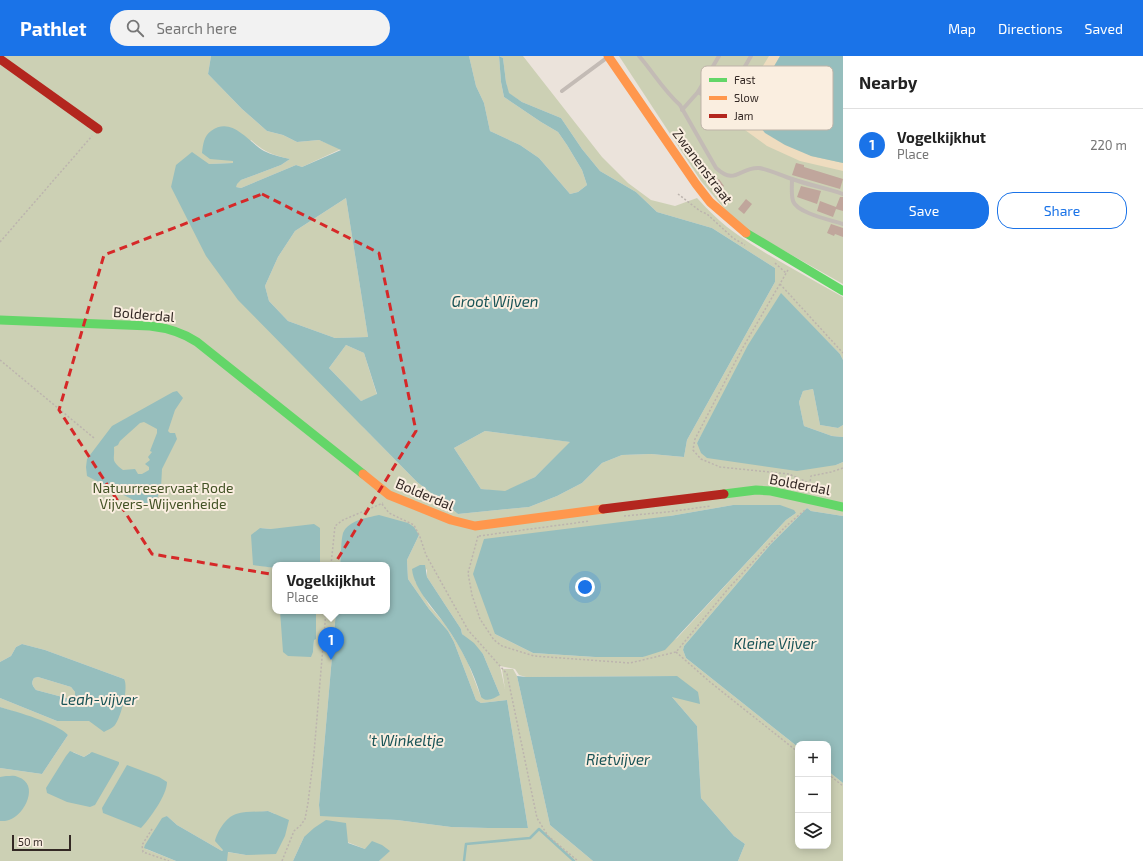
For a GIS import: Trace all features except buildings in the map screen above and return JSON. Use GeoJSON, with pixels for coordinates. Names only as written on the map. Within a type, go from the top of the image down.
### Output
{"type":"FeatureCollection","features":[{"type":"Feature","properties":{"kind":"street","name":"Zwanenstraat"},"geometry":{"type":"LineString","coordinates":[[608,56],[710,202],[738,228],[755,240],[843,290]]}},
{"type":"Feature","properties":{"kind":"street"},"geometry":{"type":"LineString","coordinates":[[0,59],[98,129]]}},
{"type":"Feature","properties":{"kind":"street","name":"Bolderdal"},"geometry":{"type":"LineString","coordinates":[[0,320],[150,326],[169,328],[182,332],[197,342],[389,495],[451,520],[475,526],[756,490],[771,491],[843,507]]}},
{"type":"Feature","properties":{"kind":"lane"},"geometry":{"type":"LineString","coordinates":[[562,91],[608,56]]}},
{"type":"Feature","properties":{"kind":"lane"},"geometry":{"type":"LineString","coordinates":[[639,56],[651,69],[672,98],[680,105],[716,168],[724,175],[730,177],[751,169],[760,168],[843,194]]}},
{"type":"Feature","properties":{"kind":"lane"},"geometry":{"type":"LineString","coordinates":[[713,66],[719,56]]}},
{"type":"Feature","properties":{"kind":"lane"},"geometry":{"type":"LineString","coordinates":[[745,66],[751,56]]}},
{"type":"Feature","properties":{"kind":"lane"},"geometry":{"type":"LineString","coordinates":[[682,110],[701,87]]}},
{"type":"Feature","properties":{"kind":"lane"},"geometry":{"type":"LineString","coordinates":[[792,179],[791,192],[793,202],[797,207],[806,212],[843,224]]}},
{"type":"Feature","properties":{"kind":"path"},"geometry":{"type":"LineString","coordinates":[[0,242],[98,129]]}},
{"type":"Feature","properties":{"kind":"path"},"geometry":{"type":"LineString","coordinates":[[793,262],[742,349],[694,438],[693,450],[701,459],[720,467],[789,474],[809,483]]}},
{"type":"Feature","properties":{"kind":"path"},"geometry":{"type":"LineString","coordinates":[[780,284],[843,353]]}},
{"type":"Feature","properties":{"kind":"path"},"geometry":{"type":"LineString","coordinates":[[0,360],[94,438]]}},
{"type":"Feature","properties":{"kind":"path"},"geometry":{"type":"LineString","coordinates":[[809,499],[809,483],[811,476],[832,472],[843,468]]}},
{"type":"Feature","properties":{"kind":"path"},"geometry":{"type":"LineString","coordinates":[[331,562],[335,526],[343,520],[382,504],[389,495]]}},
{"type":"Feature","properties":{"kind":"path"},"geometry":{"type":"LineString","coordinates":[[382,504],[389,513],[414,525],[430,562],[468,630],[507,674],[537,818],[548,836],[578,861]]}},
{"type":"Feature","properties":{"kind":"path"},"geometry":{"type":"LineString","coordinates":[[620,517],[714,505]]}},
{"type":"Feature","properties":{"kind":"path"},"geometry":{"type":"LineString","coordinates":[[475,526],[478,536],[468,573],[472,594],[480,619],[494,640],[502,646],[534,656],[630,664],[676,652],[728,589],[785,527],[807,508],[802,508]]}},
{"type":"Feature","properties":{"kind":"path"},"geometry":{"type":"LineString","coordinates":[[478,536],[533,530],[596,520]]}},
{"type":"Feature","properties":{"kind":"path"},"geometry":{"type":"LineString","coordinates":[[282,861],[294,831],[305,819],[308,803],[314,753],[326,614]]}},
{"type":"Feature","properties":{"kind":"path"},"geometry":{"type":"LineString","coordinates":[[676,652],[710,682],[795,750]]}},
{"type":"Feature","properties":{"kind":"path"},"geometry":{"type":"LineString","coordinates":[[831,776],[843,786]]}},
{"type":"Feature","properties":{"kind":"path"},"geometry":{"type":"LineString","coordinates":[[152,829],[142,845],[143,852],[169,861]]}},
{"type":"Feature","properties":{"kind":"highlighted area"},"geometry":{"type":"Polygon","coordinates":[[[262,194],[379,253],[416,431],[323,583],[152,554],[59,410],[104,255],[262,194]]]}},
{"type":"Feature","properties":{"kind":"green space","name":"Natuurreservaat Rode Vijvers-Wijvenheide"},"geometry":{"type":"Polygon","coordinates":[[[2,56],[211,56],[208,74],[242,109],[267,131],[283,135],[297,142],[319,140],[341,149],[302,167],[296,165],[241,188],[236,187],[236,184],[241,180],[281,165],[290,159],[269,152],[251,140],[233,163],[209,164],[171,187],[364,428],[417,482],[458,514],[529,507],[557,496],[582,483],[602,463],[622,455],[651,454],[684,457],[687,440],[775,282],[775,268],[712,228],[657,212],[636,192],[600,171],[582,149],[561,118],[522,102],[508,93],[503,58],[499,56],[523,56],[602,157],[628,183],[651,200],[675,206],[697,198],[716,217],[738,235],[776,259],[843,297],[843,360],[840,354],[781,294],[697,443],[836,465],[843,462],[843,516],[811,511],[807,508],[770,545],[684,646],[683,650],[686,658],[795,745],[795,849],[831,849],[831,773],[843,783],[843,861],[738,861],[745,844],[734,836],[701,798],[697,726],[672,697],[677,676],[526,677],[519,675],[515,669],[500,666],[505,689],[502,669],[513,669],[517,676],[550,825],[593,861],[379,861],[389,851],[365,849],[347,842],[304,837],[293,861],[227,861],[227,852],[246,855],[275,814],[268,811],[234,815],[222,851],[177,825],[167,816],[146,849],[176,861],[0,861],[0,768],[42,774],[68,735],[44,722],[0,707],[0,698],[57,721],[89,721],[124,679],[45,650],[22,644],[16,647],[11,656],[0,662],[0,64],[2,56]],[[733,505],[670,516],[495,634],[533,653],[595,657],[643,657],[677,638],[786,520],[796,513],[733,505]],[[260,528],[257,565],[272,568],[272,614],[280,614],[313,652],[316,614],[336,614],[319,805],[320,815],[397,820],[451,827],[528,828],[507,700],[481,703],[476,700],[454,642],[448,631],[429,609],[408,579],[407,560],[419,535],[343,533],[340,562],[320,562],[320,528],[260,528]],[[427,569],[415,581],[429,605],[445,624],[459,646],[468,663],[481,697],[500,695],[483,654],[462,634],[461,629],[427,577],[427,569]],[[73,752],[94,806],[90,753],[84,757],[73,752]]]}},
{"type":"Feature","properties":{"kind":"green space"},"geometry":{"type":"Polygon","coordinates":[[[469,56],[499,56],[504,97],[558,132],[582,170],[587,185],[578,192],[570,194],[539,158],[520,145],[490,131],[484,103],[476,86],[469,56]]]}},
{"type":"Feature","properties":{"kind":"green space"},"geometry":{"type":"Polygon","coordinates":[[[619,56],[843,56],[843,284],[749,231],[727,212],[701,181],[619,56]]]}},
{"type":"Feature","properties":{"kind":"green space"},"geometry":{"type":"Polygon","coordinates":[[[346,198],[368,337],[335,338],[288,321],[269,301],[265,286],[278,257],[295,231],[346,198]]]}},
{"type":"Feature","properties":{"kind":"green space"},"geometry":{"type":"Polygon","coordinates":[[[346,345],[364,353],[377,395],[361,401],[329,368],[346,345]]]}},
{"type":"Feature","properties":{"kind":"green space"},"geometry":{"type":"Polygon","coordinates":[[[813,389],[820,425],[838,428],[843,425],[843,437],[832,436],[804,426],[799,402],[803,391],[813,389]]]}},
{"type":"Feature","properties":{"kind":"green space"},"geometry":{"type":"Polygon","coordinates":[[[485,431],[571,442],[535,477],[505,492],[481,489],[454,448],[485,431]]]}},
{"type":"Feature","properties":{"kind":"green space"},"geometry":{"type":"Polygon","coordinates":[[[38,677],[71,687],[75,692],[75,696],[70,699],[36,690],[32,683],[34,678],[38,677]]]}},
{"type":"Feature","properties":{"kind":"sand"},"geometry":{"type":"Polygon","coordinates":[[[769,56],[780,56],[774,66],[763,66],[769,56]]]}},
{"type":"Feature","properties":{"kind":"sand"},"geometry":{"type":"Polygon","coordinates":[[[745,130],[784,130],[811,156],[843,163],[843,171],[800,161],[767,146],[745,130]]]}},
{"type":"Feature","properties":{"kind":"water","name":"Groot Wijven"},"geometry":{"type":"Polygon","coordinates":[[[211,56],[469,56],[476,86],[484,103],[490,131],[520,145],[539,158],[570,194],[578,192],[587,185],[582,170],[558,132],[504,97],[499,56],[503,58],[509,93],[522,102],[561,118],[582,149],[600,171],[636,192],[657,212],[712,228],[775,268],[775,282],[687,440],[684,457],[651,454],[622,455],[602,463],[582,483],[557,496],[529,507],[458,514],[417,482],[238,300],[206,256],[171,187],[176,165],[192,152],[209,164],[233,163],[233,161],[210,159],[202,153],[205,138],[211,131],[219,127],[226,126],[233,128],[264,151],[290,159],[281,165],[241,180],[236,187],[241,188],[296,165],[302,167],[341,150],[319,140],[297,142],[283,135],[267,131],[242,109],[208,74],[211,56]],[[346,198],[295,231],[278,257],[265,286],[269,301],[288,321],[335,338],[368,337],[346,198]],[[346,345],[329,368],[361,401],[377,394],[364,353],[346,345]],[[485,431],[454,448],[481,489],[505,491],[535,477],[570,442],[485,431]]]}},
{"type":"Feature","properties":{"kind":"water"},"geometry":{"type":"Polygon","coordinates":[[[780,56],[843,56],[843,163],[811,156],[785,145],[763,130],[833,130],[833,66],[774,66],[780,56]]]}},
{"type":"Feature","properties":{"kind":"water"},"geometry":{"type":"Polygon","coordinates":[[[781,293],[840,354],[843,360],[843,425],[838,428],[820,425],[813,389],[803,391],[799,402],[804,426],[832,436],[843,437],[843,462],[836,465],[797,471],[707,458],[701,453],[697,443],[748,345],[781,293]]]}},
{"type":"Feature","properties":{"kind":"water"},"geometry":{"type":"Polygon","coordinates":[[[177,391],[183,398],[175,410],[168,431],[170,433],[175,433],[177,439],[162,469],[161,488],[155,504],[145,506],[87,476],[87,459],[112,426],[177,391]],[[144,422],[140,423],[120,441],[118,445],[114,447],[114,460],[116,464],[123,470],[135,469],[138,474],[142,474],[149,470],[149,467],[145,464],[150,460],[148,457],[152,452],[150,451],[157,433],[157,429],[144,422]]]}},
{"type":"Feature","properties":{"kind":"water"},"geometry":{"type":"Polygon","coordinates":[[[733,505],[780,505],[794,510],[796,513],[786,520],[665,650],[643,657],[595,657],[533,653],[495,634],[473,574],[484,539],[670,516],[733,505]]]}},
{"type":"Feature","properties":{"kind":"water","name":"Kleine Vijver"},"geometry":{"type":"Polygon","coordinates":[[[807,508],[811,511],[843,516],[843,783],[831,773],[831,741],[795,741],[795,745],[686,658],[683,650],[684,646],[770,545],[807,508]]]}},
{"type":"Feature","properties":{"kind":"water","name":"'t Winkeltje"},"geometry":{"type":"Polygon","coordinates":[[[379,515],[408,523],[414,527],[419,535],[407,560],[408,579],[429,609],[448,631],[454,642],[476,700],[481,703],[507,700],[528,828],[451,827],[397,820],[320,816],[319,805],[336,614],[390,614],[390,562],[340,562],[343,533],[349,525],[363,519],[379,515]]]}},
{"type":"Feature","properties":{"kind":"water"},"geometry":{"type":"Polygon","coordinates":[[[314,524],[320,528],[320,562],[272,562],[272,568],[253,565],[251,535],[260,528],[271,529],[314,524]]]}},
{"type":"Feature","properties":{"kind":"water"},"geometry":{"type":"Polygon","coordinates":[[[420,565],[425,565],[427,577],[461,629],[462,634],[474,643],[483,654],[500,695],[488,700],[481,697],[471,669],[457,643],[417,584],[412,569],[420,565]]]}},
{"type":"Feature","properties":{"kind":"water"},"geometry":{"type":"Polygon","coordinates":[[[280,614],[316,614],[316,639],[314,640],[311,657],[288,656],[283,652],[280,614]]]}},
{"type":"Feature","properties":{"kind":"water","name":"Leah-vijver"},"geometry":{"type":"Polygon","coordinates":[[[22,644],[45,650],[124,679],[126,688],[124,702],[120,716],[115,725],[104,732],[89,721],[57,721],[0,698],[0,662],[11,656],[16,647],[22,644]],[[38,677],[34,678],[32,683],[36,690],[70,699],[75,696],[75,692],[71,687],[38,677]]]}},
{"type":"Feature","properties":{"kind":"water","name":"Rietvijver"},"geometry":{"type":"Polygon","coordinates":[[[517,676],[677,676],[698,692],[700,704],[672,697],[697,726],[701,798],[734,836],[745,844],[738,861],[593,861],[550,825],[517,676]]]}},
{"type":"Feature","properties":{"kind":"water","name":"Leah-vijver"},"geometry":{"type":"Polygon","coordinates":[[[0,707],[46,722],[68,735],[42,774],[0,768],[0,707]]]}},
{"type":"Feature","properties":{"kind":"water"},"geometry":{"type":"Polygon","coordinates":[[[70,751],[84,757],[92,752],[119,762],[95,805],[90,807],[67,802],[47,793],[46,788],[70,751]]]}},
{"type":"Feature","properties":{"kind":"water"},"geometry":{"type":"Polygon","coordinates":[[[127,765],[159,777],[167,782],[161,800],[141,828],[103,813],[102,808],[127,765]]]}},
{"type":"Feature","properties":{"kind":"water"},"geometry":{"type":"Polygon","coordinates":[[[15,776],[25,781],[29,792],[25,806],[15,817],[6,821],[0,821],[0,777],[15,776]]]}},
{"type":"Feature","properties":{"kind":"water"},"geometry":{"type":"Polygon","coordinates":[[[268,811],[289,820],[285,836],[276,854],[246,855],[228,852],[227,861],[176,861],[144,848],[162,818],[167,816],[177,825],[222,851],[223,850],[215,841],[225,821],[240,813],[268,811]]]}},
{"type":"Feature","properties":{"kind":"water"},"geometry":{"type":"Polygon","coordinates":[[[326,820],[346,823],[348,843],[365,849],[372,841],[382,845],[390,851],[379,861],[293,861],[304,837],[326,820]]]}},
{"type":"Feature","properties":{"kind":"waterway"},"geometry":{"type":"LineString","coordinates":[[464,861],[466,844],[530,838],[539,829],[574,861]]}},
{"type":"Feature","properties":{"kind":"traffic: fast"},"geometry":{"type":"LineString","coordinates":[[746,233],[843,291]]}},
{"type":"Feature","properties":{"kind":"traffic: fast"},"geometry":{"type":"LineString","coordinates":[[0,320],[150,326],[169,329],[180,333],[197,342],[363,474]]}},
{"type":"Feature","properties":{"kind":"traffic: fast"},"geometry":{"type":"LineString","coordinates":[[724,494],[756,490],[771,491],[843,507]]}},
{"type":"Feature","properties":{"kind":"traffic: slow"},"geometry":{"type":"LineString","coordinates":[[608,56],[710,202],[746,233]]}},
{"type":"Feature","properties":{"kind":"traffic: slow"},"geometry":{"type":"LineString","coordinates":[[363,474],[389,495],[451,520],[475,526],[603,509]]}},
{"type":"Feature","properties":{"kind":"traffic: jam"},"geometry":{"type":"LineString","coordinates":[[0,59],[98,129]]}},
{"type":"Feature","properties":{"kind":"traffic: jam"},"geometry":{"type":"LineString","coordinates":[[603,509],[724,494]]}},
{"type":"Feature","properties":{"kind":"place","name":"Vogelkijkhut"},"geometry":{"type":"Point","coordinates":[331,660]}}]}
